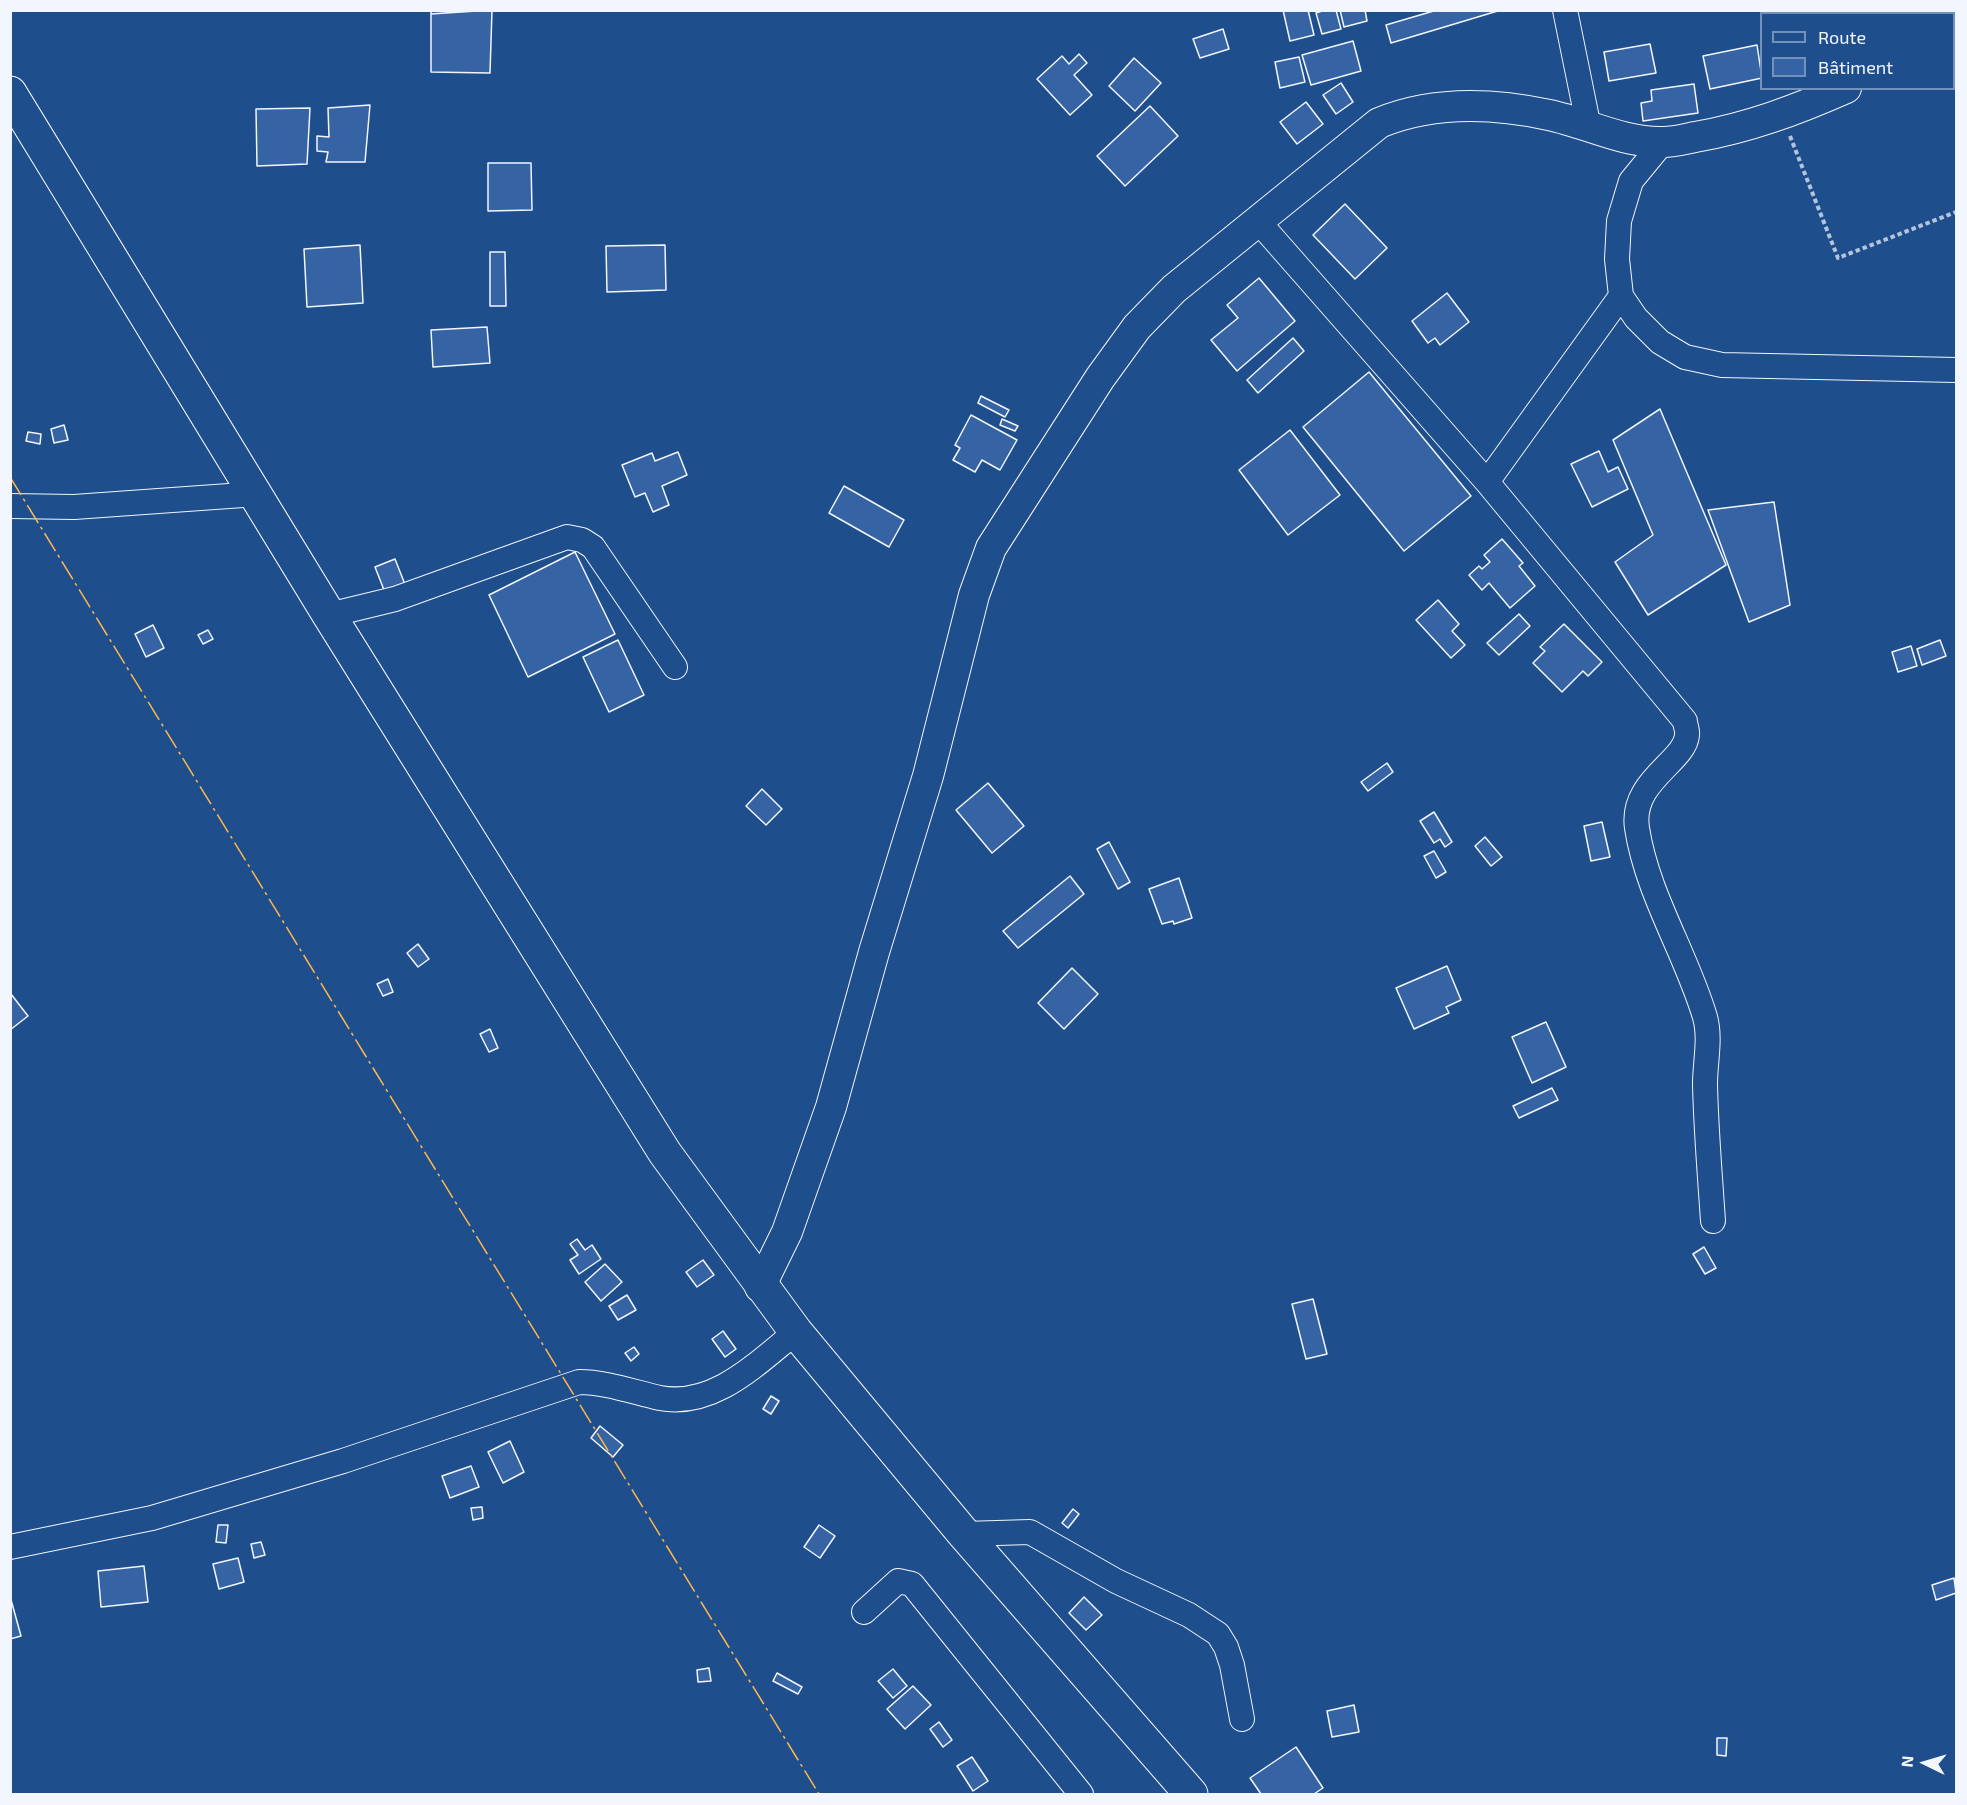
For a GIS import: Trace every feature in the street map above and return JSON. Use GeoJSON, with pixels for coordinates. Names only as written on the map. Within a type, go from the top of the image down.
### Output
{"type":"FeatureCollection","features":[{"type":"Feature","properties":{"kind":"highway"},"geometry":{"type":"LineString","coordinates":[[10,93],[329,615],[664,1153],[760,1287],[796,1332],[1182,1792]]}},
{"type":"Feature","properties":{"kind":"main road"},"geometry":{"type":"LineString","coordinates":[[760,1287],[787,1232],[831,1107],[874,952],[928,776],[974,595],[991,548],[1100,378],[1137,327],[1174,289],[1378,123],[1407,111],[1435,106],[1490,108],[1549,115],[1589,128],[1663,142],[1717,133],[1782,116],[1841,90]]}},
{"type":"Feature","properties":{"kind":"street"},"geometry":{"type":"LineString","coordinates":[[1565,10],[1589,128]]}},
{"type":"Feature","properties":{"kind":"street"},"geometry":{"type":"LineString","coordinates":[[1663,142],[1631,181],[1618,221],[1617,259],[1621,296],[1636,318],[1659,342],[1685,357],[1722,365],[1956,370]]}},
{"type":"Feature","properties":{"kind":"street"},"geometry":{"type":"LineString","coordinates":[[1257,220],[1487,482],[1684,721],[1687,735],[1683,744],[1646,788],[1638,808],[1637,826],[1650,873],[1705,1017],[1708,1048],[1706,1098],[1713,1221]]}},
{"type":"Feature","properties":{"kind":"street"},"geometry":{"type":"LineString","coordinates":[[1487,482],[1621,296]]}},
{"type":"Feature","properties":{"kind":"street"},"geometry":{"type":"LineString","coordinates":[[10,506],[74,507],[257,494]]}},
{"type":"Feature","properties":{"kind":"street"},"geometry":{"type":"LineString","coordinates":[[329,615],[406,596],[567,537],[582,540],[593,547],[675,667]]}},
{"type":"Feature","properties":{"kind":"street"},"geometry":{"type":"LineString","coordinates":[[10,1547],[152,1518],[343,1461],[579,1382],[591,1382],[662,1398],[683,1400],[704,1397],[743,1373],[796,1332]]}},
{"type":"Feature","properties":{"kind":"street"},"geometry":{"type":"LineString","coordinates":[[964,1534],[1030,1532],[1116,1581],[1189,1615],[1218,1634],[1226,1647],[1232,1665],[1242,1719]]}},
{"type":"Feature","properties":{"kind":"street"},"geometry":{"type":"LineString","coordinates":[[864,1611],[898,1581],[912,1584],[1081,1794]]}},
{"type":"Feature","properties":{"kind":"path"},"geometry":{"type":"LineString","coordinates":[[1782,116],[1838,258],[1956,212]]}},
{"type":"Feature","properties":{"kind":"building"},"geometry":{"type":"Polygon","coordinates":[[[431,10],[484,10],[431,14],[431,10]]]}},
{"type":"Feature","properties":{"kind":"building"},"geometry":{"type":"Polygon","coordinates":[[[492,10],[490,73],[431,72],[431,14],[492,10]]]}},
{"type":"Feature","properties":{"kind":"building"},"geometry":{"type":"Polygon","coordinates":[[[1283,10],[1308,10],[1314,35],[1290,41],[1283,10]]]}},
{"type":"Feature","properties":{"kind":"building"},"geometry":{"type":"Polygon","coordinates":[[[1336,10],[1341,29],[1322,34],[1316,13],[1336,10]]]}},
{"type":"Feature","properties":{"kind":"building"},"geometry":{"type":"Polygon","coordinates":[[[1340,10],[1365,10],[1367,21],[1344,27],[1340,10]]]}},
{"type":"Feature","properties":{"kind":"building"},"geometry":{"type":"Polygon","coordinates":[[[1437,10],[1501,10],[1391,43],[1386,25],[1437,10]]]}},
{"type":"Feature","properties":{"kind":"building"},"geometry":{"type":"Polygon","coordinates":[[[1223,29],[1229,49],[1200,58],[1193,39],[1223,29]]]}},
{"type":"Feature","properties":{"kind":"building"},"geometry":{"type":"Polygon","coordinates":[[[1353,41],[1361,71],[1311,85],[1302,55],[1353,41]]]}},
{"type":"Feature","properties":{"kind":"building"},"geometry":{"type":"Polygon","coordinates":[[[1650,44],[1656,73],[1609,81],[1604,52],[1650,44]]]}},
{"type":"Feature","properties":{"kind":"building"},"geometry":{"type":"Polygon","coordinates":[[[1757,45],[1760,78],[1710,89],[1703,56],[1757,45]]]}},
{"type":"Feature","properties":{"kind":"building"},"geometry":{"type":"Polygon","coordinates":[[[1079,54],[1087,63],[1074,75],[1092,95],[1070,115],[1037,79],[1062,56],[1069,64],[1079,54]]]}},
{"type":"Feature","properties":{"kind":"building"},"geometry":{"type":"Polygon","coordinates":[[[1299,57],[1305,82],[1280,88],[1275,62],[1299,57]]]}},
{"type":"Feature","properties":{"kind":"building"},"geometry":{"type":"Polygon","coordinates":[[[1134,58],[1161,83],[1135,111],[1109,86],[1134,58]]]}},
{"type":"Feature","properties":{"kind":"building"},"geometry":{"type":"Polygon","coordinates":[[[1341,83],[1353,102],[1336,114],[1323,95],[1341,83]]]}},
{"type":"Feature","properties":{"kind":"building"},"geometry":{"type":"Polygon","coordinates":[[[1694,84],[1698,113],[1643,121],[1641,103],[1652,101],[1651,90],[1694,84]]]}},
{"type":"Feature","properties":{"kind":"building"},"geometry":{"type":"Polygon","coordinates":[[[1306,102],[1323,124],[1297,144],[1280,122],[1306,102]]]}},
{"type":"Feature","properties":{"kind":"building"},"geometry":{"type":"Polygon","coordinates":[[[370,105],[365,162],[326,162],[328,152],[317,151],[317,136],[329,137],[328,108],[370,105]]]}},
{"type":"Feature","properties":{"kind":"building"},"geometry":{"type":"Polygon","coordinates":[[[1150,106],[1178,136],[1125,186],[1097,156],[1150,106]]]}},
{"type":"Feature","properties":{"kind":"building"},"geometry":{"type":"Polygon","coordinates":[[[310,108],[307,164],[257,166],[256,109],[310,108]]]}},
{"type":"Feature","properties":{"kind":"building"},"geometry":{"type":"Polygon","coordinates":[[[488,163],[531,163],[532,210],[488,211],[488,163]]]}},
{"type":"Feature","properties":{"kind":"building"},"geometry":{"type":"Polygon","coordinates":[[[1345,204],[1387,248],[1355,279],[1313,235],[1345,204]]]}},
{"type":"Feature","properties":{"kind":"building"},"geometry":{"type":"Polygon","coordinates":[[[360,245],[363,303],[307,307],[304,249],[360,245]]]}},
{"type":"Feature","properties":{"kind":"building"},"geometry":{"type":"Polygon","coordinates":[[[665,245],[666,290],[607,292],[606,246],[665,245]]]}},
{"type":"Feature","properties":{"kind":"building"},"geometry":{"type":"Polygon","coordinates":[[[490,252],[505,252],[506,306],[490,306],[490,252]]]}},
{"type":"Feature","properties":{"kind":"building"},"geometry":{"type":"Polygon","coordinates":[[[1259,278],[1295,321],[1237,371],[1211,340],[1238,318],[1227,305],[1259,278]]]}},
{"type":"Feature","properties":{"kind":"building"},"geometry":{"type":"Polygon","coordinates":[[[1447,293],[1469,322],[1440,345],[1435,338],[1428,343],[1412,321],[1447,293]]]}},
{"type":"Feature","properties":{"kind":"building"},"geometry":{"type":"Polygon","coordinates":[[[487,327],[490,363],[433,367],[431,330],[487,327]]]}},
{"type":"Feature","properties":{"kind":"building"},"geometry":{"type":"Polygon","coordinates":[[[1293,338],[1304,351],[1258,393],[1247,380],[1293,338]]]}},
{"type":"Feature","properties":{"kind":"building"},"geometry":{"type":"Polygon","coordinates":[[[1369,372],[1471,496],[1404,551],[1303,427],[1369,372]]]}},
{"type":"Feature","properties":{"kind":"building"},"geometry":{"type":"Polygon","coordinates":[[[981,396],[1009,410],[1005,417],[978,403],[981,396]]]}},
{"type":"Feature","properties":{"kind":"building"},"geometry":{"type":"Polygon","coordinates":[[[1660,409],[1726,565],[1648,615],[1615,562],[1653,535],[1613,440],[1660,409]]]}},
{"type":"Feature","properties":{"kind":"building"},"geometry":{"type":"Polygon","coordinates":[[[971,415],[1017,440],[1000,470],[982,460],[975,472],[953,460],[960,448],[955,445],[971,415]]]}},
{"type":"Feature","properties":{"kind":"building"},"geometry":{"type":"Polygon","coordinates":[[[1002,419],[1018,426],[1015,431],[1000,425],[1002,419]]]}},
{"type":"Feature","properties":{"kind":"building"},"geometry":{"type":"Polygon","coordinates":[[[64,425],[68,440],[54,443],[51,429],[64,425]]]}},
{"type":"Feature","properties":{"kind":"building"},"geometry":{"type":"Polygon","coordinates":[[[1290,430],[1340,495],[1288,535],[1239,470],[1290,430]]]}},
{"type":"Feature","properties":{"kind":"building"},"geometry":{"type":"Polygon","coordinates":[[[28,432],[41,434],[40,444],[26,441],[28,432]]]}},
{"type":"Feature","properties":{"kind":"building"},"geometry":{"type":"Polygon","coordinates":[[[1599,451],[1608,472],[1618,467],[1628,489],[1592,507],[1571,464],[1599,451]]]}},
{"type":"Feature","properties":{"kind":"building"},"geometry":{"type":"Polygon","coordinates":[[[678,452],[687,475],[662,486],[669,505],[653,512],[645,493],[635,497],[622,465],[652,453],[655,461],[678,452]]]}},
{"type":"Feature","properties":{"kind":"building"},"geometry":{"type":"Polygon","coordinates":[[[844,486],[904,520],[889,547],[829,513],[844,486]]]}},
{"type":"Feature","properties":{"kind":"building"},"geometry":{"type":"Polygon","coordinates":[[[1774,502],[1790,605],[1749,622],[1708,510],[1774,502]]]}},
{"type":"Feature","properties":{"kind":"building"},"geometry":{"type":"Polygon","coordinates":[[[1502,539],[1523,563],[1519,566],[1535,586],[1510,608],[1489,583],[1482,590],[1469,575],[1479,566],[1482,569],[1490,562],[1484,555],[1502,539]]]}},
{"type":"Feature","properties":{"kind":"building"},"geometry":{"type":"Polygon","coordinates":[[[575,552],[615,634],[528,677],[489,595],[575,552]]]}},
{"type":"Feature","properties":{"kind":"building"},"geometry":{"type":"Polygon","coordinates":[[[395,559],[406,587],[386,595],[375,567],[395,559]]]}},
{"type":"Feature","properties":{"kind":"building"},"geometry":{"type":"Polygon","coordinates":[[[1438,600],[1459,624],[1452,631],[1465,645],[1451,658],[1416,620],[1438,600]]]}},
{"type":"Feature","properties":{"kind":"building"},"geometry":{"type":"Polygon","coordinates":[[[1519,614],[1530,626],[1499,655],[1487,643],[1519,614]]]}},
{"type":"Feature","properties":{"kind":"building"},"geometry":{"type":"Polygon","coordinates":[[[1564,624],[1602,662],[1588,676],[1583,671],[1562,692],[1533,663],[1545,651],[1540,647],[1564,624]]]}},
{"type":"Feature","properties":{"kind":"building"},"geometry":{"type":"Polygon","coordinates":[[[153,625],[164,648],[146,657],[135,634],[153,625]]]}},
{"type":"Feature","properties":{"kind":"building"},"geometry":{"type":"Polygon","coordinates":[[[208,630],[213,639],[203,644],[198,635],[208,630]]]}},
{"type":"Feature","properties":{"kind":"building"},"geometry":{"type":"Polygon","coordinates":[[[618,640],[644,695],[609,712],[583,657],[618,640]]]}},
{"type":"Feature","properties":{"kind":"building"},"geometry":{"type":"Polygon","coordinates":[[[1940,640],[1946,656],[1922,665],[1917,649],[1940,640]]]}},
{"type":"Feature","properties":{"kind":"building"},"geometry":{"type":"Polygon","coordinates":[[[1911,646],[1917,666],[1898,672],[1892,652],[1911,646]]]}},
{"type":"Feature","properties":{"kind":"building"},"geometry":{"type":"Polygon","coordinates":[[[1387,763],[1393,772],[1368,791],[1361,782],[1387,763]]]}},
{"type":"Feature","properties":{"kind":"building"},"geometry":{"type":"Polygon","coordinates":[[[988,783],[1024,826],[992,853],[956,810],[988,783]]]}},
{"type":"Feature","properties":{"kind":"building"},"geometry":{"type":"Polygon","coordinates":[[[762,789],[782,809],[766,825],[746,806],[762,789]]]}},
{"type":"Feature","properties":{"kind":"building"},"geometry":{"type":"Polygon","coordinates":[[[1434,812],[1452,842],[1445,847],[1440,839],[1434,843],[1420,821],[1434,812]]]}},
{"type":"Feature","properties":{"kind":"building"},"geometry":{"type":"Polygon","coordinates":[[[1602,822],[1610,857],[1591,861],[1584,826],[1602,822]]]}},
{"type":"Feature","properties":{"kind":"building"},"geometry":{"type":"Polygon","coordinates":[[[1485,837],[1502,857],[1491,866],[1475,846],[1485,837]]]}},
{"type":"Feature","properties":{"kind":"building"},"geometry":{"type":"Polygon","coordinates":[[[1109,842],[1130,882],[1118,889],[1097,849],[1109,842]]]}},
{"type":"Feature","properties":{"kind":"building"},"geometry":{"type":"Polygon","coordinates":[[[1434,851],[1446,872],[1436,878],[1424,856],[1434,851]]]}},
{"type":"Feature","properties":{"kind":"building"},"geometry":{"type":"Polygon","coordinates":[[[1070,876],[1084,894],[1018,948],[1003,931],[1070,876]]]}},
{"type":"Feature","properties":{"kind":"building"},"geometry":{"type":"Polygon","coordinates":[[[1179,878],[1192,918],[1174,924],[1173,921],[1162,924],[1149,889],[1179,878]]]}},
{"type":"Feature","properties":{"kind":"building"},"geometry":{"type":"Polygon","coordinates":[[[418,944],[429,959],[418,967],[407,953],[418,944]]]}},
{"type":"Feature","properties":{"kind":"building"},"geometry":{"type":"Polygon","coordinates":[[[1447,966],[1461,1000],[1446,1007],[1449,1013],[1414,1029],[1396,988],[1447,966]]]}},
{"type":"Feature","properties":{"kind":"building"},"geometry":{"type":"Polygon","coordinates":[[[1072,968],[1098,994],[1064,1029],[1038,1003],[1072,968]]]}},
{"type":"Feature","properties":{"kind":"building"},"geometry":{"type":"Polygon","coordinates":[[[388,979],[393,992],[383,996],[377,984],[388,979]]]}},
{"type":"Feature","properties":{"kind":"building"},"geometry":{"type":"Polygon","coordinates":[[[10,995],[28,1016],[10,1030],[10,995]]]}},
{"type":"Feature","properties":{"kind":"building"},"geometry":{"type":"Polygon","coordinates":[[[1546,1022],[1566,1067],[1532,1083],[1512,1037],[1546,1022]]]}},
{"type":"Feature","properties":{"kind":"building"},"geometry":{"type":"Polygon","coordinates":[[[490,1029],[498,1048],[489,1052],[480,1034],[490,1029]]]}},
{"type":"Feature","properties":{"kind":"building"},"geometry":{"type":"Polygon","coordinates":[[[1552,1088],[1558,1100],[1519,1118],[1513,1106],[1552,1088]]]}},
{"type":"Feature","properties":{"kind":"building"},"geometry":{"type":"Polygon","coordinates":[[[577,1239],[585,1250],[592,1245],[601,1259],[579,1274],[570,1260],[578,1255],[570,1244],[577,1239]]]}},
{"type":"Feature","properties":{"kind":"building"},"geometry":{"type":"Polygon","coordinates":[[[1704,1247],[1716,1268],[1705,1274],[1693,1254],[1704,1247]]]}},
{"type":"Feature","properties":{"kind":"building"},"geometry":{"type":"Polygon","coordinates":[[[703,1260],[714,1275],[697,1287],[686,1272],[703,1260]]]}},
{"type":"Feature","properties":{"kind":"building"},"geometry":{"type":"Polygon","coordinates":[[[605,1264],[622,1282],[601,1301],[585,1282],[605,1264]]]}},
{"type":"Feature","properties":{"kind":"building"},"geometry":{"type":"Polygon","coordinates":[[[627,1295],[636,1310],[618,1320],[609,1306],[627,1295]]]}},
{"type":"Feature","properties":{"kind":"building"},"geometry":{"type":"Polygon","coordinates":[[[1313,1299],[1327,1354],[1306,1359],[1292,1304],[1313,1299]]]}},
{"type":"Feature","properties":{"kind":"building"},"geometry":{"type":"Polygon","coordinates":[[[723,1331],[736,1349],[725,1357],[712,1339],[723,1331]]]}},
{"type":"Feature","properties":{"kind":"building"},"geometry":{"type":"Polygon","coordinates":[[[634,1347],[639,1354],[631,1361],[625,1353],[634,1347]]]}},
{"type":"Feature","properties":{"kind":"building"},"geometry":{"type":"Polygon","coordinates":[[[771,1396],[779,1401],[771,1414],[763,1409],[771,1396]]]}},
{"type":"Feature","properties":{"kind":"building"},"geometry":{"type":"Polygon","coordinates":[[[600,1426],[623,1445],[613,1457],[591,1438],[600,1426]]]}},
{"type":"Feature","properties":{"kind":"building"},"geometry":{"type":"Polygon","coordinates":[[[510,1441],[524,1472],[503,1483],[488,1452],[510,1441]]]}},
{"type":"Feature","properties":{"kind":"building"},"geometry":{"type":"Polygon","coordinates":[[[471,1466],[479,1487],[450,1498],[442,1476],[471,1466]]]}},
{"type":"Feature","properties":{"kind":"building"},"geometry":{"type":"Polygon","coordinates":[[[482,1507],[483,1518],[473,1520],[471,1508],[482,1507]]]}},
{"type":"Feature","properties":{"kind":"building"},"geometry":{"type":"Polygon","coordinates":[[[1073,1509],[1079,1514],[1068,1528],[1062,1523],[1073,1509]]]}},
{"type":"Feature","properties":{"kind":"building"},"geometry":{"type":"Polygon","coordinates":[[[218,1525],[228,1525],[226,1543],[216,1542],[218,1525]]]}},
{"type":"Feature","properties":{"kind":"building"},"geometry":{"type":"Polygon","coordinates":[[[819,1525],[835,1536],[820,1558],[804,1547],[819,1525]]]}},
{"type":"Feature","properties":{"kind":"building"},"geometry":{"type":"Polygon","coordinates":[[[261,1542],[265,1555],[254,1558],[251,1544],[261,1542]]]}},
{"type":"Feature","properties":{"kind":"building"},"geometry":{"type":"Polygon","coordinates":[[[238,1558],[244,1582],[219,1589],[213,1564],[238,1558]]]}},
{"type":"Feature","properties":{"kind":"building"},"geometry":{"type":"Polygon","coordinates":[[[144,1566],[148,1602],[101,1607],[98,1571],[144,1566]]]}},
{"type":"Feature","properties":{"kind":"building"},"geometry":{"type":"Polygon","coordinates":[[[1954,1578],[1956,1593],[1936,1600],[1932,1585],[1954,1578]]]}},
{"type":"Feature","properties":{"kind":"building"},"geometry":{"type":"Polygon","coordinates":[[[10,1596],[21,1636],[10,1639],[10,1596]]]}},
{"type":"Feature","properties":{"kind":"building"},"geometry":{"type":"Polygon","coordinates":[[[1084,1597],[1102,1615],[1086,1630],[1069,1613],[1084,1597]]]}},
{"type":"Feature","properties":{"kind":"building"},"geometry":{"type":"Polygon","coordinates":[[[709,1668],[711,1681],[698,1682],[697,1670],[709,1668]]]}},
{"type":"Feature","properties":{"kind":"building"},"geometry":{"type":"Polygon","coordinates":[[[893,1669],[907,1686],[893,1698],[878,1681],[893,1669]]]}},
{"type":"Feature","properties":{"kind":"building"},"geometry":{"type":"Polygon","coordinates":[[[777,1673],[802,1687],[798,1694],[773,1681],[777,1673]]]}},
{"type":"Feature","properties":{"kind":"building"},"geometry":{"type":"Polygon","coordinates":[[[913,1686],[931,1705],[905,1729],[887,1709],[913,1686]]]}},
{"type":"Feature","properties":{"kind":"building"},"geometry":{"type":"Polygon","coordinates":[[[1354,1705],[1359,1732],[1332,1737],[1327,1711],[1354,1705]]]}},
{"type":"Feature","properties":{"kind":"building"},"geometry":{"type":"Polygon","coordinates":[[[939,1722],[952,1740],[943,1747],[930,1729],[939,1722]]]}},
{"type":"Feature","properties":{"kind":"building"},"geometry":{"type":"Polygon","coordinates":[[[1717,1738],[1727,1738],[1726,1756],[1717,1755],[1717,1738]]]}},
{"type":"Feature","properties":{"kind":"building"},"geometry":{"type":"Polygon","coordinates":[[[1296,1747],[1323,1788],[1314,1794],[1261,1794],[1250,1778],[1296,1747]]]}},
{"type":"Feature","properties":{"kind":"building"},"geometry":{"type":"Polygon","coordinates":[[[972,1757],[988,1781],[973,1791],[957,1766],[972,1757]]]}},
{"type":"Feature","properties":{"kind":"power"},"geometry":{"type":"LineString","coordinates":[[10,477],[819,1794]]}}]}
